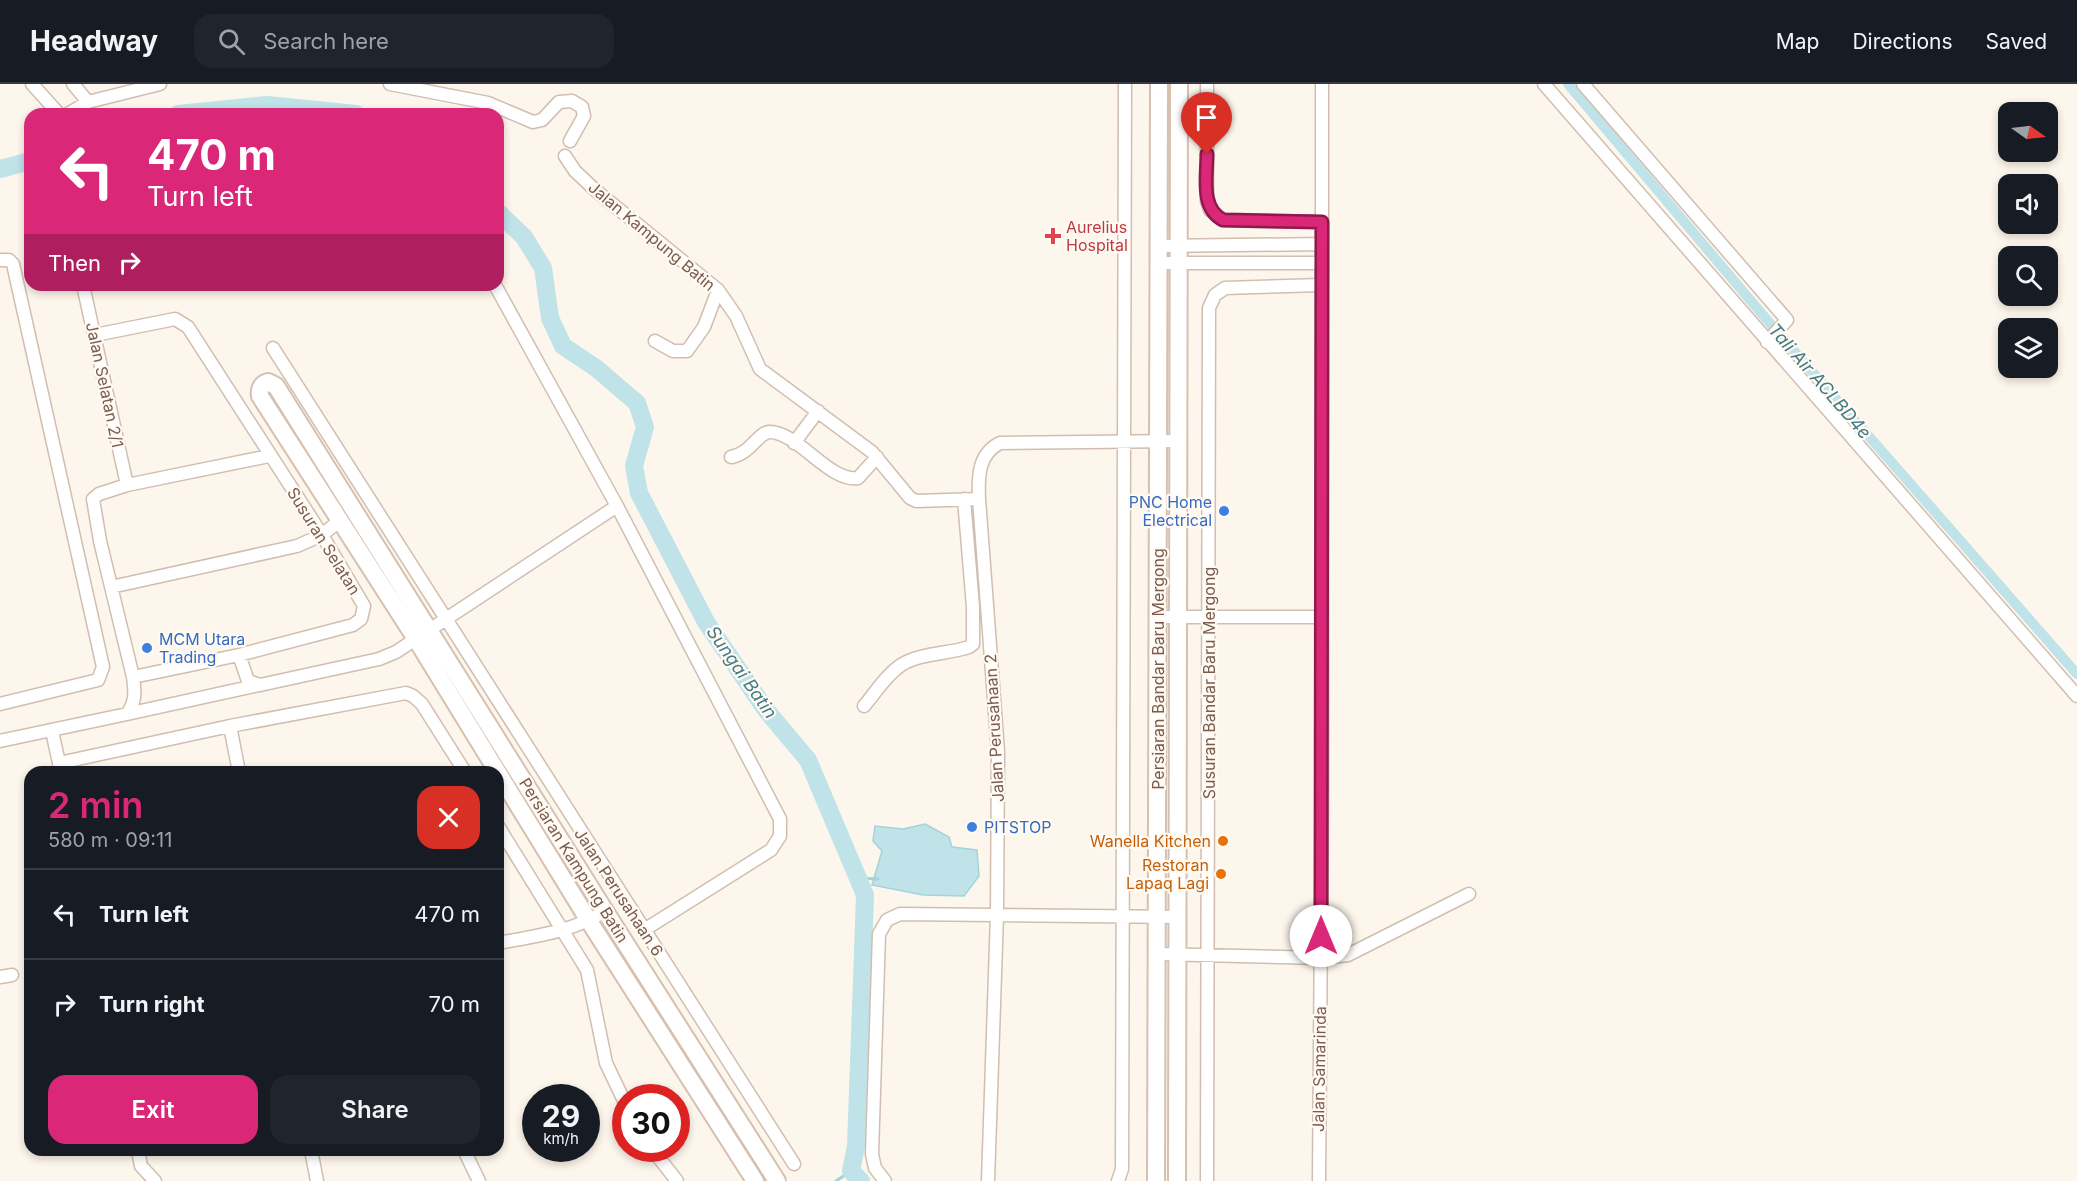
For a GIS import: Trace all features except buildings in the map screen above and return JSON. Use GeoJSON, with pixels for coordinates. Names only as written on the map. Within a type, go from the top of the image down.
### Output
{"type":"FeatureCollection","features":[{"type":"Feature","properties":{"kind":"street"},"geometry":{"type":"LineString","coordinates":[[32,84],[54,108]]}},
{"type":"Feature","properties":{"kind":"street"},"geometry":{"type":"LineString","coordinates":[[73,84],[88,102]]}},
{"type":"Feature","properties":{"kind":"street"},"geometry":{"type":"LineString","coordinates":[[78,108],[88,102],[160,84]]}},
{"type":"Feature","properties":{"kind":"street"},"geometry":{"type":"LineString","coordinates":[[390,84],[488,103],[500,108]]}},
{"type":"Feature","properties":{"kind":"street"},"geometry":{"type":"LineString","coordinates":[[1118,1181],[1122,1169],[1125,84]]}},
{"type":"Feature","properties":{"kind":"street","name":"Persiaran Bandar Baru Mergong"},"geometry":{"type":"LineString","coordinates":[[1156,1181],[1160,84]]}},
{"type":"Feature","properties":{"kind":"street","name":"Persiaran Bandar Baru Mergong"},"geometry":{"type":"LineString","coordinates":[[1178,1181],[1179,84]]}},
{"type":"Feature","properties":{"kind":"street"},"geometry":{"type":"LineString","coordinates":[[1207,84],[1207,201],[1210,210],[1223,220],[1322,222]]}},
{"type":"Feature","properties":{"kind":"street","name":"Jalan Samarinda"},"geometry":{"type":"LineString","coordinates":[[1319,1181],[1322,84]]}},
{"type":"Feature","properties":{"kind":"street"},"geometry":{"type":"LineString","coordinates":[[1544,84],[1773,334],[2077,696]]}},
{"type":"Feature","properties":{"kind":"street"},"geometry":{"type":"LineString","coordinates":[[1582,84],[1787,320],[1773,334]]}},
{"type":"Feature","properties":{"kind":"street"},"geometry":{"type":"LineString","coordinates":[[504,110],[533,122],[542,120],[559,102],[572,101],[582,107],[584,116],[570,141]]}},
{"type":"Feature","properties":{"kind":"street","name":"Jalan Kampung Batin"},"geometry":{"type":"LineString","coordinates":[[565,156],[575,171],[594,189],[718,290],[736,316],[760,369],[877,457],[910,498],[916,501],[979,499]]}},
{"type":"Feature","properties":{"kind":"street"},"geometry":{"type":"LineString","coordinates":[[1158,263],[1178,254],[1322,244]]}},
{"type":"Feature","properties":{"kind":"street"},"geometry":{"type":"LineString","coordinates":[[1158,246],[1178,254],[1322,263]]}},
{"type":"Feature","properties":{"kind":"street"},"geometry":{"type":"LineString","coordinates":[[0,260],[9,260],[13,264],[104,667],[98,680],[0,704]]}},
{"type":"Feature","properties":{"kind":"street","name":"Susuran Bandar Baru Mergong"},"geometry":{"type":"LineString","coordinates":[[1207,1181],[1209,308],[1215,295],[1225,288],[1321,285]]}},
{"type":"Feature","properties":{"kind":"street"},"geometry":{"type":"LineString","coordinates":[[655,341],[673,351],[687,351],[704,327],[718,290]]}},
{"type":"Feature","properties":{"kind":"street","name":"Jalan Selatan 2/1"},"geometry":{"type":"LineString","coordinates":[[84,291],[127,485]]}},
{"type":"Feature","properties":{"kind":"street"},"geometry":{"type":"LineString","coordinates":[[498,291],[617,506],[780,819],[780,836],[771,850],[644,930]]}},
{"type":"Feature","properties":{"kind":"street","name":"Susuran Selatan"},"geometry":{"type":"LineString","coordinates":[[95,335],[175,319],[188,327],[322,535],[364,606],[361,619],[353,625],[239,655],[133,677]]}},
{"type":"Feature","properties":{"kind":"street","name":"Jalan Perusahaan 6"},"geometry":{"type":"LineString","coordinates":[[273,348],[794,1164]]}},
{"type":"Feature","properties":{"kind":"street","name":"Persiaran Kampung Batin"},"geometry":{"type":"LineString","coordinates":[[499,766],[423,634],[352,510],[276,386],[268,382],[264,383],[260,396],[339,521],[423,634],[605,911],[777,1181]]}},
{"type":"Feature","properties":{"kind":"street"},"geometry":{"type":"LineString","coordinates":[[794,443],[818,411]]}},
{"type":"Feature","properties":{"kind":"street"},"geometry":{"type":"LineString","coordinates":[[731,457],[745,453],[764,434],[777,433],[851,480],[858,478],[877,457]]}},
{"type":"Feature","properties":{"kind":"street","name":"Jalan Perusahaan 2"},"geometry":{"type":"LineString","coordinates":[[988,1181],[997,915],[998,752],[979,499],[981,464],[992,447],[1000,443],[1178,441]]}},
{"type":"Feature","properties":{"kind":"street"},"geometry":{"type":"LineString","coordinates":[[127,714],[135,698],[133,677],[92,505],[93,499],[99,494],[127,485],[269,456]]}},
{"type":"Feature","properties":{"kind":"street"},"geometry":{"type":"LineString","coordinates":[[864,706],[887,677],[902,665],[912,660],[969,648],[973,644],[973,607],[964,500]]}},
{"type":"Feature","properties":{"kind":"street"},"geometry":{"type":"LineString","coordinates":[[0,741],[379,659],[396,652],[617,506]]}},
{"type":"Feature","properties":{"kind":"street"},"geometry":{"type":"LineString","coordinates":[[111,587],[297,546],[322,535],[339,521]]}},
{"type":"Feature","properties":{"kind":"street"},"geometry":{"type":"LineString","coordinates":[[973,607],[987,603]]}},
{"type":"Feature","properties":{"kind":"street"},"geometry":{"type":"LineString","coordinates":[[1158,617],[1322,617]]}},
{"type":"Feature","properties":{"kind":"street"},"geometry":{"type":"LineString","coordinates":[[239,655],[248,681],[260,685]]}},
{"type":"Feature","properties":{"kind":"street"},"geometry":{"type":"LineString","coordinates":[[68,766],[230,726],[405,693],[413,696],[422,704],[461,766]]}},
{"type":"Feature","properties":{"kind":"street"},"geometry":{"type":"LineString","coordinates":[[230,726],[238,766]]}},
{"type":"Feature","properties":{"kind":"street"},"geometry":{"type":"LineString","coordinates":[[52,731],[60,766]]}},
{"type":"Feature","properties":{"kind":"street","name":"Persiaran Kampung Batin"},"geometry":{"type":"LineString","coordinates":[[504,774],[589,921],[755,1181]]}},
{"type":"Feature","properties":{"kind":"street"},"geometry":{"type":"LineString","coordinates":[[504,836],[587,970],[606,1063],[616,1084]]}},
{"type":"Feature","properties":{"kind":"street"},"geometry":{"type":"LineString","coordinates":[[1158,954],[1321,958],[1348,955],[1469,894]]}},
{"type":"Feature","properties":{"kind":"street"},"geometry":{"type":"LineString","coordinates":[[504,942],[562,930],[589,921],[605,911]]}},
{"type":"Feature","properties":{"kind":"street"},"geometry":{"type":"LineString","coordinates":[[885,1181],[874,1168],[872,1154],[879,934],[886,920],[900,914],[1179,917]]}},
{"type":"Feature","properties":{"kind":"street"},"geometry":{"type":"LineString","coordinates":[[139,1156],[141,1166],[155,1181]]}},
{"type":"Feature","properties":{"kind":"street"},"geometry":{"type":"LineString","coordinates":[[312,1156],[317,1181]]}},
{"type":"Feature","properties":{"kind":"street"},"geometry":{"type":"LineString","coordinates":[[467,1156],[479,1181]]}},
{"type":"Feature","properties":{"kind":"street"},"geometry":{"type":"LineString","coordinates":[[662,1162],[677,1181]]}},
{"type":"Feature","properties":{"kind":"water"},"geometry":{"type":"Polygon","coordinates":[[[925,824],[949,837],[952,847],[977,850],[979,876],[964,896],[923,895],[872,885],[882,851],[873,841],[875,826],[903,829],[925,824]]]}},
{"type":"Feature","properties":{"kind":"waterway","name":"Tali Air ACLBD4e"},"geometry":{"type":"LineString","coordinates":[[1568,84],[1767,320],[2077,674]]}},
{"type":"Feature","properties":{"kind":"waterway","name":"Sungai Batin"},"geometry":{"type":"LineString","coordinates":[[237,108],[267,105],[297,108]]}},
{"type":"Feature","properties":{"kind":"waterway","name":"Sungai Batin"},"geometry":{"type":"LineString","coordinates":[[0,169],[24,163]]}},
{"type":"Feature","properties":{"kind":"waterway","name":"Sungai Batin"},"geometry":{"type":"LineString","coordinates":[[504,218],[524,237],[543,268],[550,318],[563,346],[596,368],[637,403],[645,427],[634,466],[639,493],[706,622],[766,710],[808,760],[865,895],[856,1146],[851,1171],[861,1181]]}},
{"type":"Feature","properties":{"kind":"waterway"},"geometry":{"type":"LineString","coordinates":[[858,878],[878,879]]}},
{"type":"Feature","properties":{"kind":"waterway"},"geometry":{"type":"LineString","coordinates":[[836,1181],[851,1171]]}},
{"type":"Feature","properties":{"kind":"place","name":"Aurelius Hospital"},"geometry":{"type":"Point","coordinates":[1053,236]}},
{"type":"Feature","properties":{"kind":"place","name":"PNC Home Electrical"},"geometry":{"type":"Point","coordinates":[1224,511]}},
{"type":"Feature","properties":{"kind":"place","name":"MCM Utara Trading"},"geometry":{"type":"Point","coordinates":[147,648]}},
{"type":"Feature","properties":{"kind":"place","name":"PITSTOP"},"geometry":{"type":"Point","coordinates":[972,827]}},
{"type":"Feature","properties":{"kind":"place","name":"Wanella Kitchen"},"geometry":{"type":"Point","coordinates":[1223,841]}},
{"type":"Feature","properties":{"kind":"place","name":"Restoran Lapaq Lagi"},"geometry":{"type":"Point","coordinates":[1221,874]}},
{"type":"Feature","properties":{"kind":"route"},"geometry":{"type":"LineString","coordinates":[[1207,154],[1207,201],[1215,216],[1223,220],[1322,222],[1321,936]]}}]}
